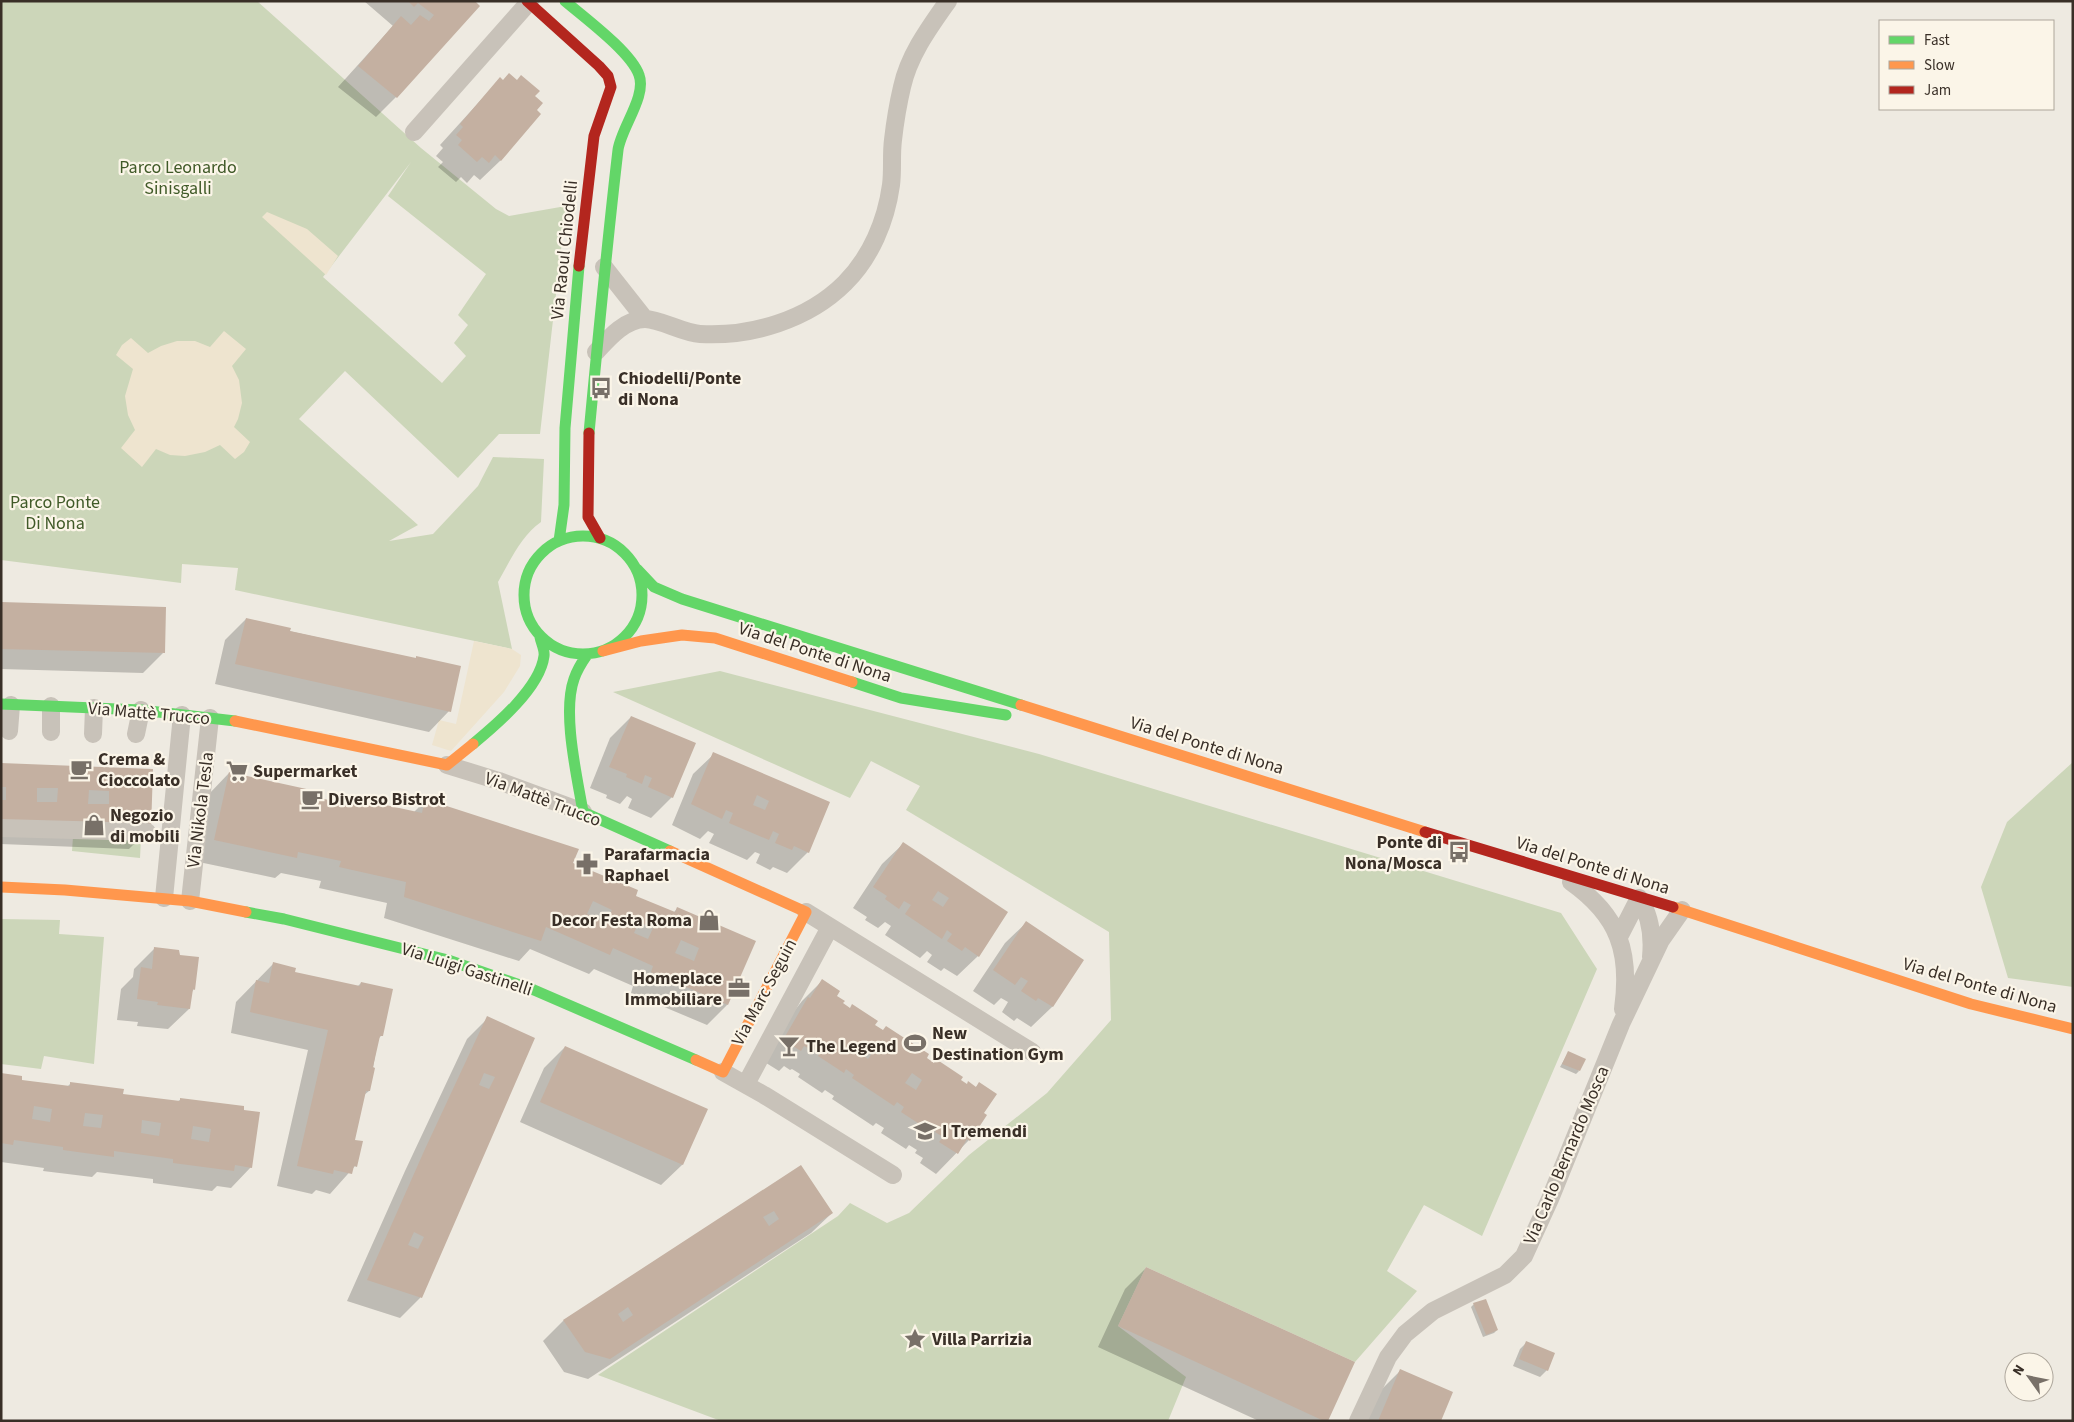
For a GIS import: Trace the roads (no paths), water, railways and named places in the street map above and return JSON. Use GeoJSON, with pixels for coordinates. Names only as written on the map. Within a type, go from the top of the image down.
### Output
{"type":"FeatureCollection","features":[{"type":"Feature","properties":{"kind":"main road"},"geometry":{"type":"LineString","coordinates":[[565,1],[624,53],[636,68],[640,76],[641,86],[638,98],[624,125],[617,152],[596,352],[588,446],[587,498],[588,517],[600,538]]}},
{"type":"Feature","properties":{"kind":"main road","name":"Via Raoul Chiodelli"},"geometry":{"type":"LineString","coordinates":[[528,2],[599,66],[608,76],[611,87],[594,136],[584,219],[565,428],[564,505],[559,541]]}},
{"type":"Feature","properties":{"kind":"main road"},"geometry":{"type":"LineString","coordinates":[[579,536],[600,538],[615,545],[628,555],[637,569],[642,585],[643,601],[638,617],[630,632],[618,643],[604,651],[587,655],[570,653],[554,647],[540,636],[531,623],[525,608],[524,592],[527,576],[534,561],[545,549],[559,541],[579,536]]}},
{"type":"Feature","properties":{"kind":"main road","name":"Via del Ponte di Nona"},"geometry":{"type":"LineString","coordinates":[[637,569],[654,587],[672,596],[1563,875],[1682,910],[1971,1004],[2073,1028]]}},
{"type":"Feature","properties":{"kind":"main road","name":"Via del Ponte di Nona"},"geometry":{"type":"LineString","coordinates":[[604,651],[641,641],[682,635],[715,638],[901,698],[1105,732]]}},
{"type":"Feature","properties":{"kind":"main road"},"geometry":{"type":"LineString","coordinates":[[447,765],[472,747],[513,706],[537,675],[544,656],[540,636]]}},
{"type":"Feature","properties":{"kind":"main road"},"geometry":{"type":"LineString","coordinates":[[583,812],[574,760],[571,712],[573,682],[587,655]]}},
{"type":"Feature","properties":{"kind":"main road","name":"Via Mattè Trucco"},"geometry":{"type":"LineString","coordinates":[[6,704],[141,710],[229,720],[447,765]]}},
{"type":"Feature","properties":{"kind":"main road","name":"Via Mattè Trucco"},"geometry":{"type":"LineString","coordinates":[[583,812],[806,912]]}},
{"type":"Feature","properties":{"kind":"main road","name":"Via Luigi Gastinelli"},"geometry":{"type":"LineString","coordinates":[[1,886],[190,901],[318,926],[448,960],[588,1012],[723,1072]]}},
{"type":"Feature","properties":{"kind":"main road","name":"Via Marc Seguin"},"geometry":{"type":"LineString","coordinates":[[723,1072],[806,912]]}},
{"type":"Feature","properties":{"kind":"street"},"geometry":{"type":"LineString","coordinates":[[596,352],[626,324],[645,319],[698,334],[747,332],[787,322],[820,302],[845,283],[861,263],[882,226],[891,184],[892,140],[902,86],[920,40],[948,1]]}},
{"type":"Feature","properties":{"kind":"street"},"geometry":{"type":"LineString","coordinates":[[414,132],[528,2]]}},
{"type":"Feature","properties":{"kind":"street"},"geometry":{"type":"LineString","coordinates":[[604,267],[645,319]]}},
{"type":"Feature","properties":{"kind":"street"},"geometry":{"type":"LineString","coordinates":[[6,704],[9,731]]}},
{"type":"Feature","properties":{"kind":"street"},"geometry":{"type":"LineString","coordinates":[[50,732],[51,706]]}},
{"type":"Feature","properties":{"kind":"street"},"geometry":{"type":"LineString","coordinates":[[93,734],[94,708]]}},
{"type":"Feature","properties":{"kind":"street"},"geometry":{"type":"LineString","coordinates":[[136,734],[141,710]]}},
{"type":"Feature","properties":{"kind":"street","name":"Via Nikola Tesla"},"geometry":{"type":"LineString","coordinates":[[164,898],[182,715]]}},
{"type":"Feature","properties":{"kind":"street","name":"Via Nikola Tesla"},"geometry":{"type":"LineString","coordinates":[[190,901],[210,718]]}},
{"type":"Feature","properties":{"kind":"street","name":"Via Mattè Trucco"},"geometry":{"type":"LineString","coordinates":[[447,765],[499,781],[583,812]]}},
{"type":"Feature","properties":{"kind":"street"},"geometry":{"type":"LineString","coordinates":[[1,828],[147,832]]}},
{"type":"Feature","properties":{"kind":"street","name":"Via Carlo Bernardo Mosca"},"geometry":{"type":"LineString","coordinates":[[1563,875],[1597,903],[1619,937],[1625,972],[1621,1024]]}},
{"type":"Feature","properties":{"kind":"street"},"geometry":{"type":"LineString","coordinates":[[1619,937],[1639,898]]}},
{"type":"Feature","properties":{"kind":"street","name":"Via Carlo Bernardo Mosca"},"geometry":{"type":"LineString","coordinates":[[1639,898],[1646,910],[1650,925],[1652,942],[1650,962]]}},
{"type":"Feature","properties":{"kind":"street","name":"Via Carlo Bernardo Mosca"},"geometry":{"type":"LineString","coordinates":[[1358,1421],[1388,1357],[1405,1334],[1433,1311],[1505,1275],[1524,1256],[1544,1214],[1621,1024],[1650,962],[1667,931],[1682,910]]}},
{"type":"Feature","properties":{"kind":"street","name":"Via Mattè Trucco"},"geometry":{"type":"LineString","coordinates":[[806,912],[1032,1052]]}},
{"type":"Feature","properties":{"kind":"street","name":"Via Marc Seguin"},"geometry":{"type":"LineString","coordinates":[[746,1084],[830,927]]}},
{"type":"Feature","properties":{"kind":"street","name":"Via Luigi Gastinelli"},"geometry":{"type":"LineString","coordinates":[[723,1072],[746,1084],[893,1175]]}},
{"type":"Feature","properties":{"kind":"place","name":"Chiodelli/Ponte di Nona"},"geometry":{"type":"Point","coordinates":[601,388]}},
{"type":"Feature","properties":{"kind":"place","name":"Crema & Cioccolato"},"geometry":{"type":"Point","coordinates":[81,769]}},
{"type":"Feature","properties":{"kind":"place","name":"Supermarket"},"geometry":{"type":"Point","coordinates":[237,771]}},
{"type":"Feature","properties":{"kind":"place","name":"Diverso Bistrot"},"geometry":{"type":"Point","coordinates":[312,799]}},
{"type":"Feature","properties":{"kind":"place","name":"Negozio di mobili"},"geometry":{"type":"Point","coordinates":[94,825]}},
{"type":"Feature","properties":{"kind":"place","name":"Ponte di Nona/Mosca"},"geometry":{"type":"Point","coordinates":[1459,852]}},
{"type":"Feature","properties":{"kind":"place","name":"Parafarmacia Raphael"},"geometry":{"type":"Point","coordinates":[587,864]}},
{"type":"Feature","properties":{"kind":"place","name":"Decor Festa Roma"},"geometry":{"type":"Point","coordinates":[709,920]}},
{"type":"Feature","properties":{"kind":"place","name":"Homeplace Immobiliare"},"geometry":{"type":"Point","coordinates":[739,988]}},
{"type":"Feature","properties":{"kind":"place","name":"New Destination Gym"},"geometry":{"type":"Point","coordinates":[915,1043]}},
{"type":"Feature","properties":{"kind":"place","name":"The Legend"},"geometry":{"type":"Point","coordinates":[789,1046]}},
{"type":"Feature","properties":{"kind":"place","name":"I Tremendi"},"geometry":{"type":"Point","coordinates":[925,1131]}},
{"type":"Feature","properties":{"kind":"place","name":"Villa Parrizia"},"geometry":{"type":"Point","coordinates":[915,1339]}},
{"type":"Feature","properties":{"kind":"park label","name":"Parco Leonardo Sinisgalli"},"geometry":{"type":"Point","coordinates":[178,177]}},
{"type":"Feature","properties":{"kind":"park label","name":"Parco Ponte Di Nona"},"geometry":{"type":"Point","coordinates":[55,512]}}]}
